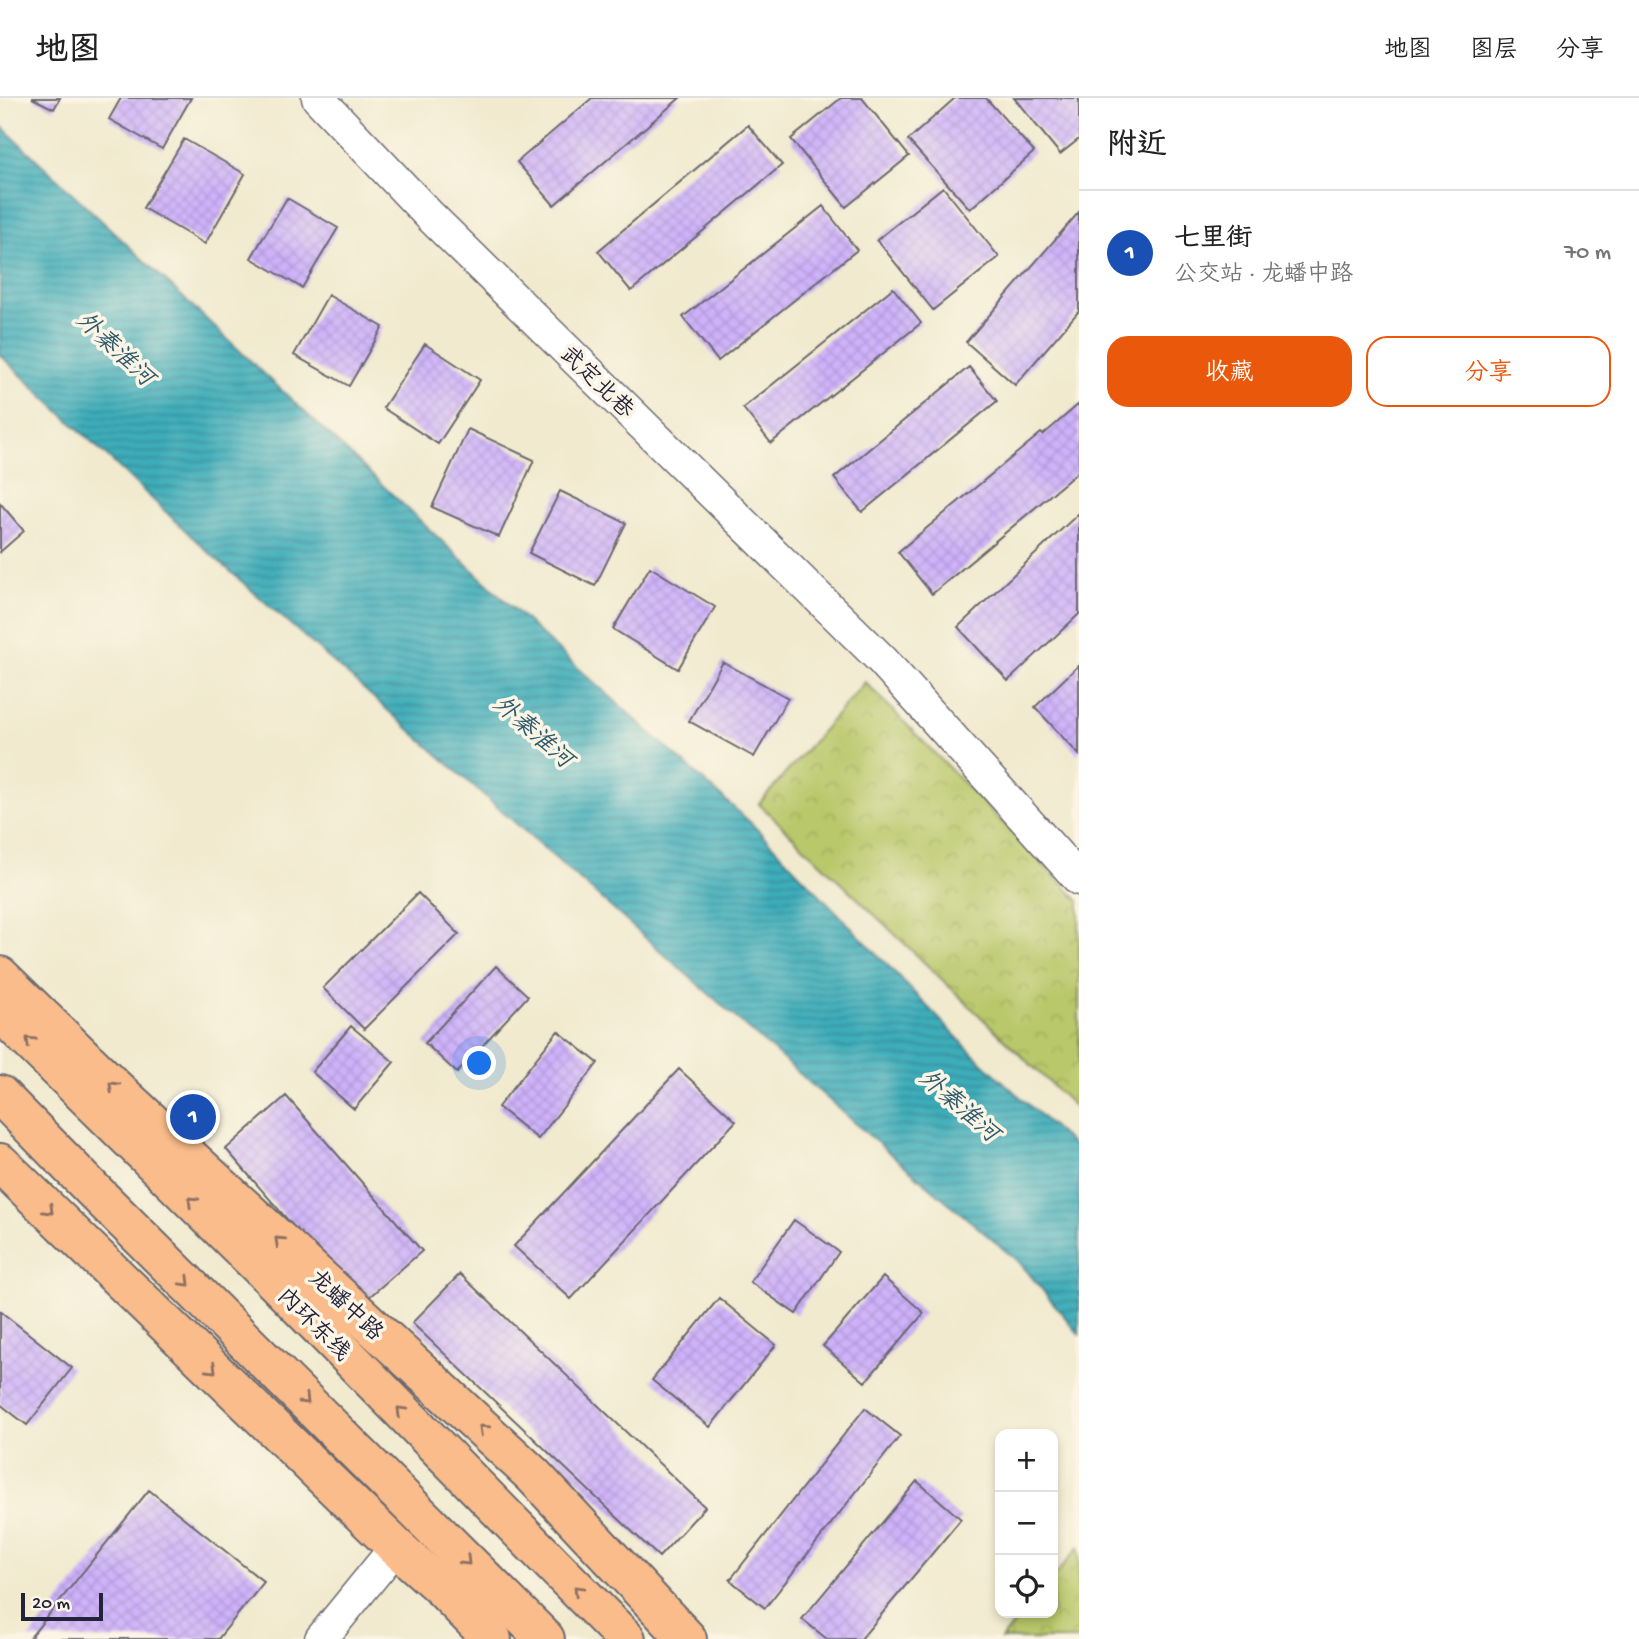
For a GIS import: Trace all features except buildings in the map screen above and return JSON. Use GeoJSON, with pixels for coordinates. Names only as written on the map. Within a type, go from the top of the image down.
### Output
{"type":"FeatureCollection","features":[{"type":"Feature","properties":{"kind":"main road","name":"龙蟠中路"},"geometry":{"type":"LineString","coordinates":[[0,976],[118,1091],[533,1475],[688,1639]]}},
{"type":"Feature","properties":{"kind":"main road","name":"内环东线"},"geometry":{"type":"LineString","coordinates":[[0,1012],[276,1283],[626,1639]]}},
{"type":"Feature","properties":{"kind":"main road"},"geometry":{"type":"LineString","coordinates":[[0,1095],[545,1639]]}},
{"type":"Feature","properties":{"kind":"main road"},"geometry":{"type":"LineString","coordinates":[[0,1163],[492,1639]]}},
{"type":"Feature","properties":{"kind":"street","name":"武定北巷"},"geometry":{"type":"LineString","coordinates":[[318,98],[430,216],[882,660],[1079,879]]}},
{"type":"Feature","properties":{"kind":"street"},"geometry":{"type":"LineString","coordinates":[[321,1639],[396,1547]]}},
{"type":"Feature","properties":{"kind":"green space"},"geometry":{"type":"Polygon","coordinates":[[[865,682],[1079,901],[1079,1111],[759,804],[865,682]]]}},
{"type":"Feature","properties":{"kind":"green space"},"geometry":{"type":"Polygon","coordinates":[[[1079,1547],[1079,1639],[1001,1639],[1020,1618],[1058,1618],[1058,1572],[1079,1547]]]}},
{"type":"Feature","properties":{"kind":"water","name":"外秦淮河"},"geometry":{"type":"Polygon","coordinates":[[[0,125],[547,640],[752,824],[973,1054],[1079,1151],[1079,1334],[1020,1263],[880,1145],[205,549],[0,355],[0,125]]]}},
{"type":"Feature","properties":{"kind":"place","name":"七里街"},"geometry":{"type":"Point","coordinates":[193,1117]}}]}
